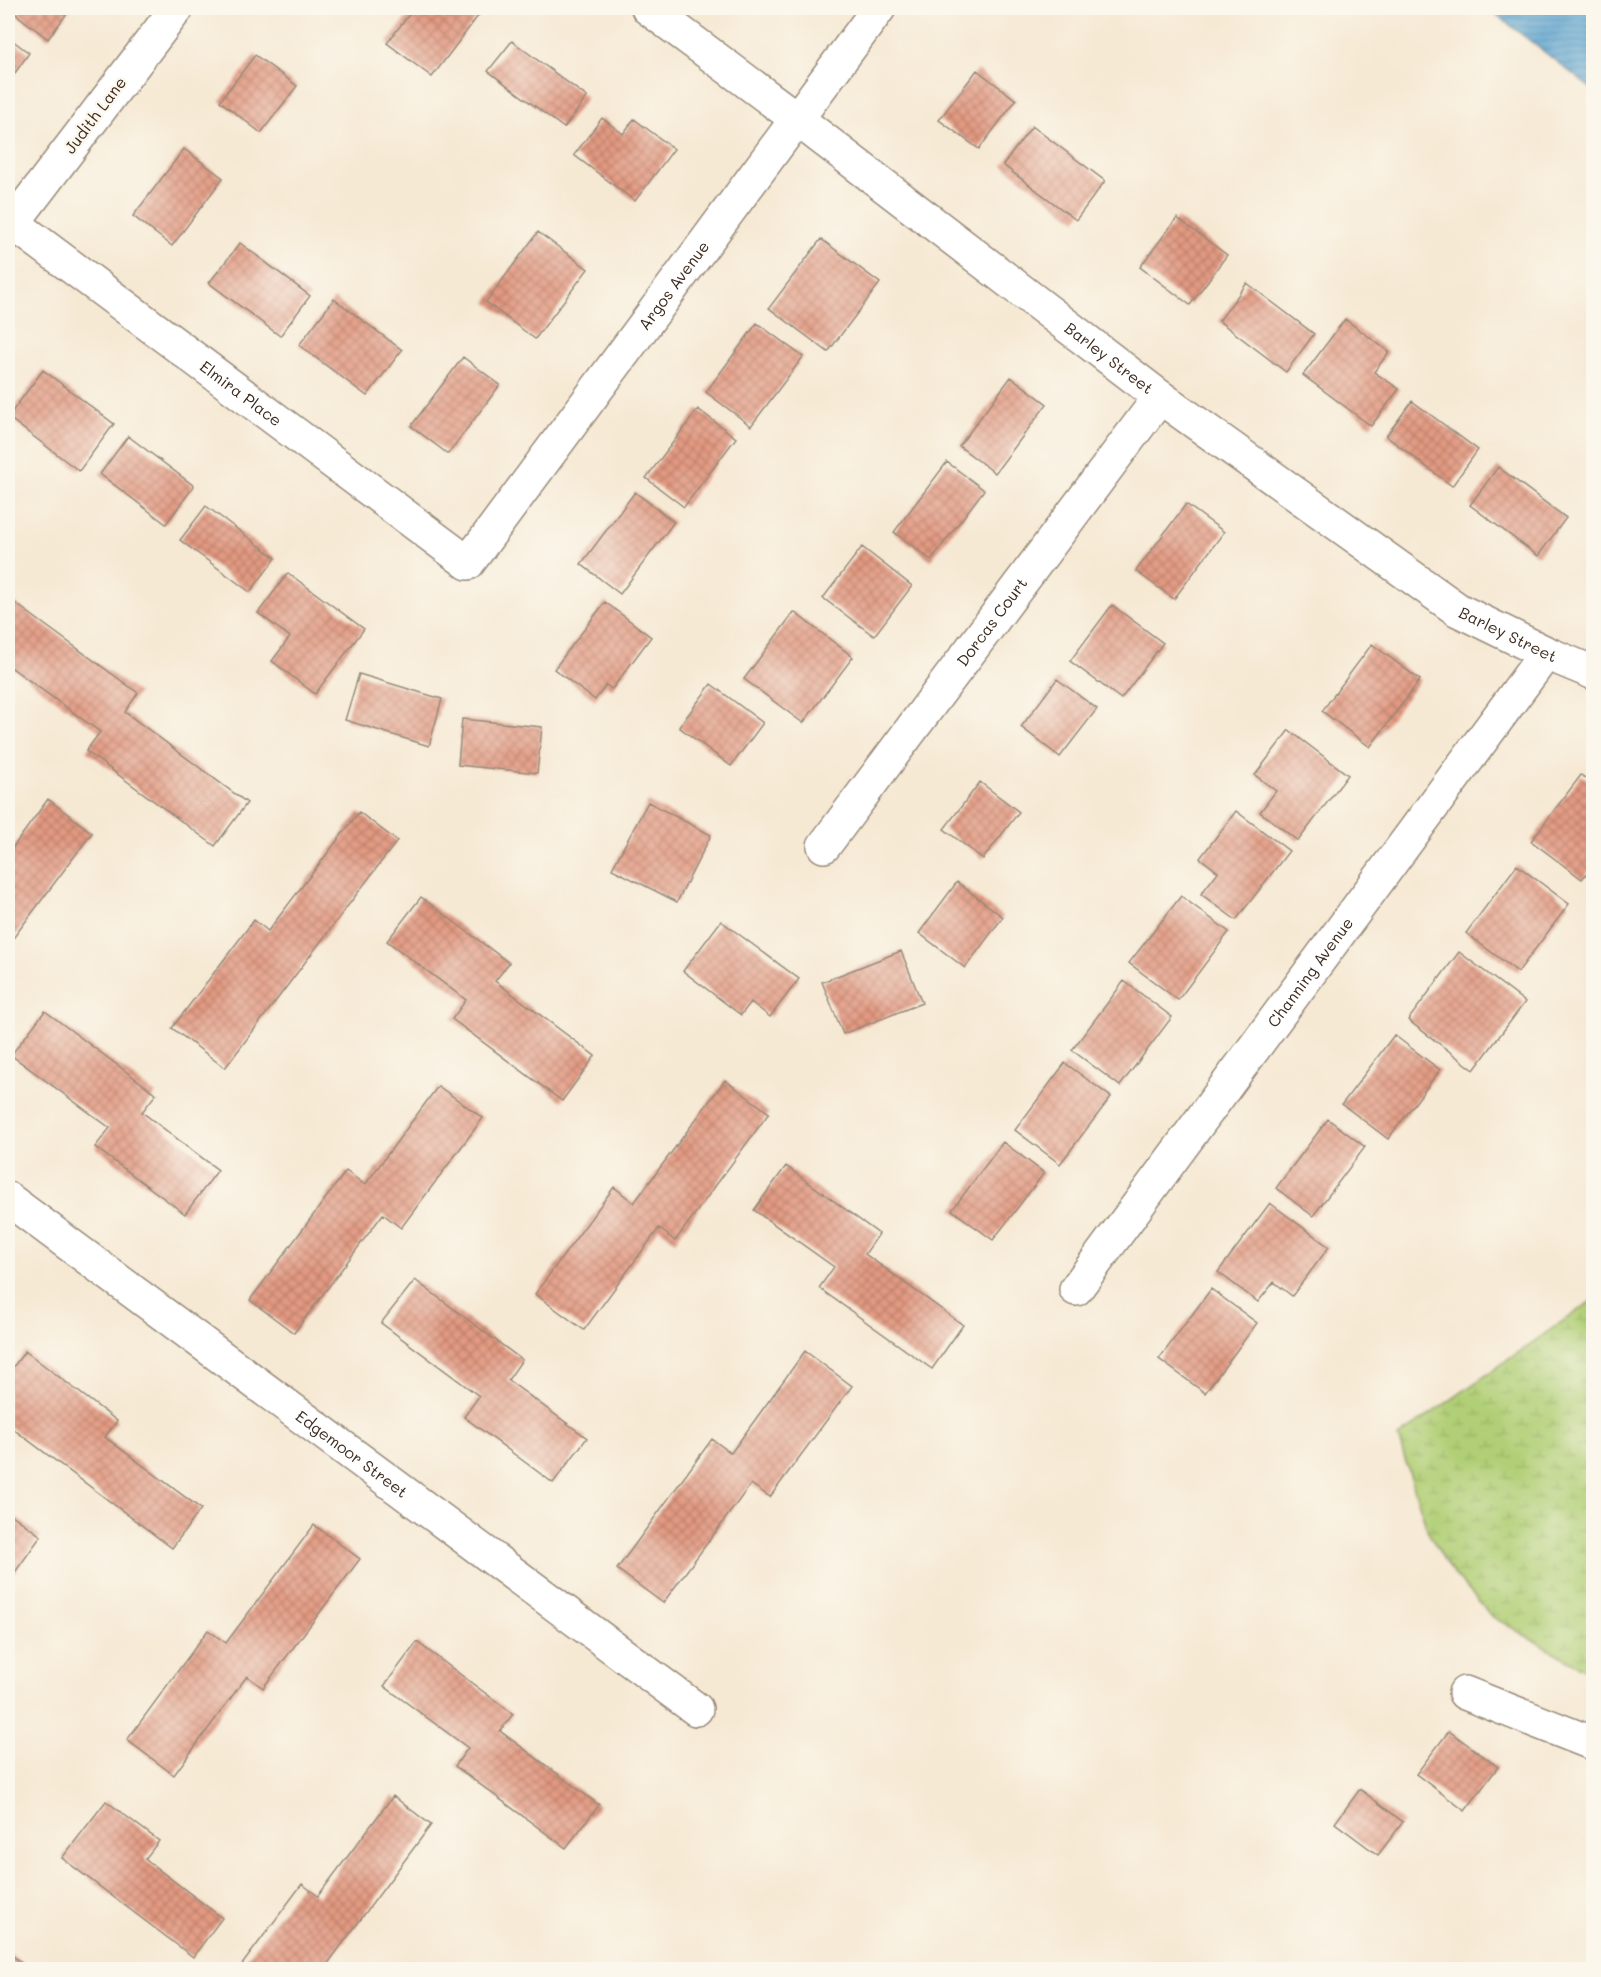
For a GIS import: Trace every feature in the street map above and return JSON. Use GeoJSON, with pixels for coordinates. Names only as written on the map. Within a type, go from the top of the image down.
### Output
{"type":"FeatureCollection","features":[{"type":"Feature","properties":{"kind":"street","name":"Judith Lane"},"geometry":{"type":"LineString","coordinates":[[13,223],[177,8]]}},
{"type":"Feature","properties":{"kind":"street","name":"Barley Street"},"geometry":{"type":"LineString","coordinates":[[648,8],[1160,397],[1458,610],[1593,673]]}},
{"type":"Feature","properties":{"kind":"street","name":"Argos Avenue"},"geometry":{"type":"LineString","coordinates":[[468,563],[879,8]]}},
{"type":"Feature","properties":{"kind":"street","name":"Elmira Place"},"geometry":{"type":"LineString","coordinates":[[13,223],[468,563]]}},
{"type":"Feature","properties":{"kind":"street","name":"Dorcas Court"},"geometry":{"type":"LineString","coordinates":[[824,846],[1160,397]]}},
{"type":"Feature","properties":{"kind":"street","name":"Channing Avenue"},"geometry":{"type":"LineString","coordinates":[[1076,1289],[1546,653]]}},
{"type":"Feature","properties":{"kind":"street","name":"Edgemoor Street"},"geometry":{"type":"LineString","coordinates":[[8,1198],[696,1709]]}},
{"type":"Feature","properties":{"kind":"street"},"geometry":{"type":"LineString","coordinates":[[1465,1693],[1593,1744]]}},
{"type":"Feature","properties":{"kind":"green space"},"geometry":{"type":"Polygon","coordinates":[[[1593,1300],[1593,1674],[1491,1616],[1448,1567],[1428,1532],[1398,1437],[1593,1300]]]}},
{"type":"Feature","properties":{"kind":"water"},"geometry":{"type":"Polygon","coordinates":[[[1488,8],[1593,8],[1593,90],[1488,8]]]}},
{"type":"Feature","properties":{"kind":"building"},"geometry":{"type":"Polygon","coordinates":[[[8,8],[71,8],[48,39],[8,8]]]}},
{"type":"Feature","properties":{"kind":"building"},"geometry":{"type":"Polygon","coordinates":[[[414,8],[484,8],[432,77],[387,43],[414,8]]]}},
{"type":"Feature","properties":{"kind":"building"},"geometry":{"type":"Polygon","coordinates":[[[8,37],[29,53],[8,83],[8,37]]]}},
{"type":"Feature","properties":{"kind":"building"},"geometry":{"type":"Polygon","coordinates":[[[512,41],[587,97],[564,128],[488,71],[512,41]]]}},
{"type":"Feature","properties":{"kind":"building"},"geometry":{"type":"Polygon","coordinates":[[[255,55],[297,86],[261,133],[220,101],[255,55]]]}},
{"type":"Feature","properties":{"kind":"building"},"geometry":{"type":"Polygon","coordinates":[[[977,70],[1016,100],[979,149],[939,120],[977,70]]]}},
{"type":"Feature","properties":{"kind":"building"},"geometry":{"type":"Polygon","coordinates":[[[602,118],[623,134],[634,119],[674,149],[635,201],[574,155],[602,118]]]}},
{"type":"Feature","properties":{"kind":"building"},"geometry":{"type":"Polygon","coordinates":[[[1032,126],[1105,181],[1076,220],[1003,165],[1032,126]]]}},
{"type":"Feature","properties":{"kind":"building"},"geometry":{"type":"Polygon","coordinates":[[[184,149],[223,178],[172,246],[133,216],[184,149]]]}},
{"type":"Feature","properties":{"kind":"building"},"geometry":{"type":"Polygon","coordinates":[[[1177,218],[1227,255],[1190,305],[1140,267],[1177,218]]]}},
{"type":"Feature","properties":{"kind":"building"},"geometry":{"type":"Polygon","coordinates":[[[538,232],[588,269],[535,339],[486,302],[538,232]]]}},
{"type":"Feature","properties":{"kind":"building"},"geometry":{"type":"Polygon","coordinates":[[[821,239],[880,283],[828,352],[769,308],[821,239]]]}},
{"type":"Feature","properties":{"kind":"building"},"geometry":{"type":"Polygon","coordinates":[[[240,243],[310,296],[280,336],[209,283],[240,243]]]}},
{"type":"Feature","properties":{"kind":"building"},"geometry":{"type":"Polygon","coordinates":[[[1247,283],[1314,334],[1286,372],[1219,321],[1247,283]]]}},
{"type":"Feature","properties":{"kind":"building"},"geometry":{"type":"Polygon","coordinates":[[[334,299],[402,350],[367,396],[299,345],[334,299]]]}},
{"type":"Feature","properties":{"kind":"building"},"geometry":{"type":"Polygon","coordinates":[[[1345,319],[1389,352],[1374,372],[1399,389],[1371,426],[1303,375],[1345,319]]]}},
{"type":"Feature","properties":{"kind":"building"},"geometry":{"type":"Polygon","coordinates":[[[757,323],[803,357],[751,426],[706,392],[757,323]]]}},
{"type":"Feature","properties":{"kind":"building"},"geometry":{"type":"Polygon","coordinates":[[[463,357],[500,385],[448,454],[411,426],[463,357]]]}},
{"type":"Feature","properties":{"kind":"building"},"geometry":{"type":"Polygon","coordinates":[[[43,370],[114,424],[79,471],[8,417],[43,370]]]}},
{"type":"Feature","properties":{"kind":"building"},"geometry":{"type":"Polygon","coordinates":[[[1011,377],[1047,404],[995,473],[959,446],[1011,377]]]}},
{"type":"Feature","properties":{"kind":"building"},"geometry":{"type":"Polygon","coordinates":[[[1412,401],[1478,450],[1452,486],[1386,436],[1412,401]]]}},
{"type":"Feature","properties":{"kind":"building"},"geometry":{"type":"Polygon","coordinates":[[[698,409],[736,438],[684,507],[646,478],[698,409]]]}},
{"type":"Feature","properties":{"kind":"building"},"geometry":{"type":"Polygon","coordinates":[[[128,436],[194,486],[166,524],[100,474],[128,436]]]}},
{"type":"Feature","properties":{"kind":"building"},"geometry":{"type":"Polygon","coordinates":[[[947,462],[984,490],[931,560],[894,532],[947,462]]]}},
{"type":"Feature","properties":{"kind":"building"},"geometry":{"type":"Polygon","coordinates":[[[1498,467],[1566,518],[1538,556],[1470,505],[1498,467]]]}},
{"type":"Feature","properties":{"kind":"building"},"geometry":{"type":"Polygon","coordinates":[[[635,492],[674,522],[620,594],[581,564],[635,492]]]}},
{"type":"Feature","properties":{"kind":"building"},"geometry":{"type":"Polygon","coordinates":[[[1186,504],[1224,532],[1174,599],[1136,571],[1186,504]]]}},
{"type":"Feature","properties":{"kind":"building"},"geometry":{"type":"Polygon","coordinates":[[[206,506],[276,558],[250,592],[180,540],[206,506]]]}},
{"type":"Feature","properties":{"kind":"building"},"geometry":{"type":"Polygon","coordinates":[[[862,547],[912,586],[874,636],[823,598],[862,547]]]}},
{"type":"Feature","properties":{"kind":"building"},"geometry":{"type":"Polygon","coordinates":[[[288,573],[364,629],[315,694],[272,661],[290,637],[258,613],[288,573]]]}},
{"type":"Feature","properties":{"kind":"building"},"geometry":{"type":"Polygon","coordinates":[[[11,600],[138,693],[125,712],[247,803],[215,846],[86,751],[100,732],[8,665],[8,605],[11,600]]]}},
{"type":"Feature","properties":{"kind":"building"},"geometry":{"type":"Polygon","coordinates":[[[605,602],[651,637],[612,689],[606,685],[595,700],[554,669],[605,602]]]}},
{"type":"Feature","properties":{"kind":"building"},"geometry":{"type":"Polygon","coordinates":[[[1112,605],[1163,643],[1121,699],[1070,661],[1112,605]]]}},
{"type":"Feature","properties":{"kind":"building"},"geometry":{"type":"Polygon","coordinates":[[[794,612],[853,657],[803,723],[744,679],[794,612]]]}},
{"type":"Feature","properties":{"kind":"building"},"geometry":{"type":"Polygon","coordinates":[[[1372,644],[1420,680],[1370,747],[1322,711],[1372,644]]]}},
{"type":"Feature","properties":{"kind":"building"},"geometry":{"type":"Polygon","coordinates":[[[359,674],[442,699],[429,746],[345,720],[359,674]]]}},
{"type":"Feature","properties":{"kind":"building"},"geometry":{"type":"Polygon","coordinates":[[[1057,679],[1097,709],[1060,757],[1021,727],[1057,679]]]}},
{"type":"Feature","properties":{"kind":"building"},"geometry":{"type":"Polygon","coordinates":[[[711,684],[763,723],[731,766],[679,727],[711,684]]]}},
{"type":"Feature","properties":{"kind":"building"},"geometry":{"type":"Polygon","coordinates":[[[462,719],[542,727],[537,773],[458,765],[462,719]]]}},
{"type":"Feature","properties":{"kind":"building"},"geometry":{"type":"Polygon","coordinates":[[[1289,730],[1348,775],[1298,841],[1260,812],[1276,791],[1255,775],[1289,730]]]}},
{"type":"Feature","properties":{"kind":"building"},"geometry":{"type":"Polygon","coordinates":[[[1581,775],[1594,784],[1594,865],[1582,879],[1531,841],[1581,775]]]}},
{"type":"Feature","properties":{"kind":"building"},"geometry":{"type":"Polygon","coordinates":[[[980,782],[1019,812],[983,859],[944,829],[980,782]]]}},
{"type":"Feature","properties":{"kind":"building"},"geometry":{"type":"Polygon","coordinates":[[[48,799],[92,833],[8,945],[8,854],[48,799]]]}},
{"type":"Feature","properties":{"kind":"building"},"geometry":{"type":"Polygon","coordinates":[[[648,802],[711,835],[677,902],[612,869],[648,802]]]}},
{"type":"Feature","properties":{"kind":"building"},"geometry":{"type":"Polygon","coordinates":[[[1236,811],[1289,851],[1236,920],[1201,894],[1218,872],[1200,858],[1236,811]]]}},
{"type":"Feature","properties":{"kind":"building"},"geometry":{"type":"Polygon","coordinates":[[[359,812],[397,841],[225,1068],[172,1028],[254,920],[268,931],[359,812]]]}},
{"type":"Feature","properties":{"kind":"building"},"geometry":{"type":"Polygon","coordinates":[[[1517,865],[1569,904],[1518,972],[1466,933],[1517,865]]]}},
{"type":"Feature","properties":{"kind":"building"},"geometry":{"type":"Polygon","coordinates":[[[957,882],[1003,917],[965,968],[919,933],[957,882]]]}},
{"type":"Feature","properties":{"kind":"building"},"geometry":{"type":"Polygon","coordinates":[[[1181,896],[1229,932],[1178,1000],[1129,963],[1181,896]]]}},
{"type":"Feature","properties":{"kind":"building"},"geometry":{"type":"Polygon","coordinates":[[[421,897],[509,963],[495,981],[595,1056],[562,1101],[452,1019],[466,1000],[387,941],[421,897]]]}},
{"type":"Feature","properties":{"kind":"building"},"geometry":{"type":"Polygon","coordinates":[[[721,921],[799,979],[770,1017],[751,1002],[741,1015],[683,971],[721,921]]]}},
{"type":"Feature","properties":{"kind":"building"},"geometry":{"type":"Polygon","coordinates":[[[901,951],[922,1003],[843,1034],[822,982],[901,951]]]}},
{"type":"Feature","properties":{"kind":"building"},"geometry":{"type":"Polygon","coordinates":[[[1459,952],[1525,1002],[1474,1070],[1408,1020],[1459,952]]]}},
{"type":"Feature","properties":{"kind":"building"},"geometry":{"type":"Polygon","coordinates":[[[1124,981],[1172,1017],[1120,1086],[1072,1050],[1124,981]]]}},
{"type":"Feature","properties":{"kind":"building"},"geometry":{"type":"Polygon","coordinates":[[[45,1011],[156,1094],[142,1112],[218,1170],[185,1214],[95,1147],[110,1128],[11,1055],[45,1011]]]}},
{"type":"Feature","properties":{"kind":"building"},"geometry":{"type":"Polygon","coordinates":[[[1394,1035],[1440,1070],[1388,1139],[1342,1104],[1394,1035]]]}},
{"type":"Feature","properties":{"kind":"building"},"geometry":{"type":"Polygon","coordinates":[[[1065,1063],[1111,1097],[1060,1164],[1015,1130],[1065,1063]]]}},
{"type":"Feature","properties":{"kind":"building"},"geometry":{"type":"Polygon","coordinates":[[[725,1080],[769,1113],[675,1241],[659,1228],[584,1330],[535,1294],[614,1187],[634,1203],[725,1080]]]}},
{"type":"Feature","properties":{"kind":"building"},"geometry":{"type":"Polygon","coordinates":[[[438,1086],[483,1118],[401,1228],[383,1214],[294,1333],[250,1300],[346,1171],[365,1185],[438,1086]]]}},
{"type":"Feature","properties":{"kind":"building"},"geometry":{"type":"Polygon","coordinates":[[[1328,1119],[1365,1147],[1313,1216],[1276,1188],[1328,1119]]]}},
{"type":"Feature","properties":{"kind":"building"},"geometry":{"type":"Polygon","coordinates":[[[1003,1142],[1044,1173],[993,1240],[952,1210],[1003,1142]]]}},
{"type":"Feature","properties":{"kind":"building"},"geometry":{"type":"Polygon","coordinates":[[[786,1166],[879,1234],[865,1254],[963,1325],[932,1369],[819,1288],[834,1267],[754,1210],[786,1166]]]}},
{"type":"Feature","properties":{"kind":"building"},"geometry":{"type":"Polygon","coordinates":[[[1270,1203],[1329,1247],[1292,1296],[1274,1282],[1258,1302],[1218,1272],[1270,1203]]]}},
{"type":"Feature","properties":{"kind":"building"},"geometry":{"type":"Polygon","coordinates":[[[415,1280],[522,1360],[508,1380],[587,1438],[553,1483],[464,1417],[479,1396],[381,1323],[415,1280]]]}},
{"type":"Feature","properties":{"kind":"building"},"geometry":{"type":"Polygon","coordinates":[[[1211,1289],[1257,1323],[1205,1393],[1159,1359],[1211,1289]]]}},
{"type":"Feature","properties":{"kind":"building"},"geometry":{"type":"Polygon","coordinates":[[[25,1351],[117,1421],[105,1437],[201,1509],[172,1548],[8,1425],[8,1374],[25,1351]]]}},
{"type":"Feature","properties":{"kind":"building"},"geometry":{"type":"Polygon","coordinates":[[[805,1351],[852,1386],[770,1497],[751,1484],[663,1603],[617,1569],[712,1439],[731,1453],[805,1351]]]}},
{"type":"Feature","properties":{"kind":"building"},"geometry":{"type":"Polygon","coordinates":[[[8,1512],[41,1536],[8,1582],[8,1512]]]}},
{"type":"Feature","properties":{"kind":"building"},"geometry":{"type":"Polygon","coordinates":[[[314,1525],[360,1559],[263,1688],[247,1676],[174,1775],[127,1740],[208,1630],[226,1643],[314,1525]]]}},
{"type":"Feature","properties":{"kind":"building"},"geometry":{"type":"Polygon","coordinates":[[[417,1642],[513,1714],[500,1731],[599,1805],[566,1848],[455,1766],[468,1748],[384,1686],[417,1642]]]}},
{"type":"Feature","properties":{"kind":"building"},"geometry":{"type":"Polygon","coordinates":[[[1449,1731],[1498,1767],[1465,1811],[1416,1774],[1449,1731]]]}},
{"type":"Feature","properties":{"kind":"building"},"geometry":{"type":"Polygon","coordinates":[[[1360,1789],[1403,1822],[1378,1855],[1335,1823],[1360,1789]]]}},
{"type":"Feature","properties":{"kind":"building"},"geometry":{"type":"Polygon","coordinates":[[[393,1796],[431,1825],[323,1970],[238,1970],[302,1884],[318,1896],[393,1796]]]}},
{"type":"Feature","properties":{"kind":"building"},"geometry":{"type":"Polygon","coordinates":[[[106,1801],[159,1841],[145,1859],[222,1918],[193,1957],[62,1858],[106,1801]]]}},
{"type":"Feature","properties":{"kind":"building"},"geometry":{"type":"Polygon","coordinates":[[[8,1952],[30,1970],[8,1970],[8,1952]]]}}]}
